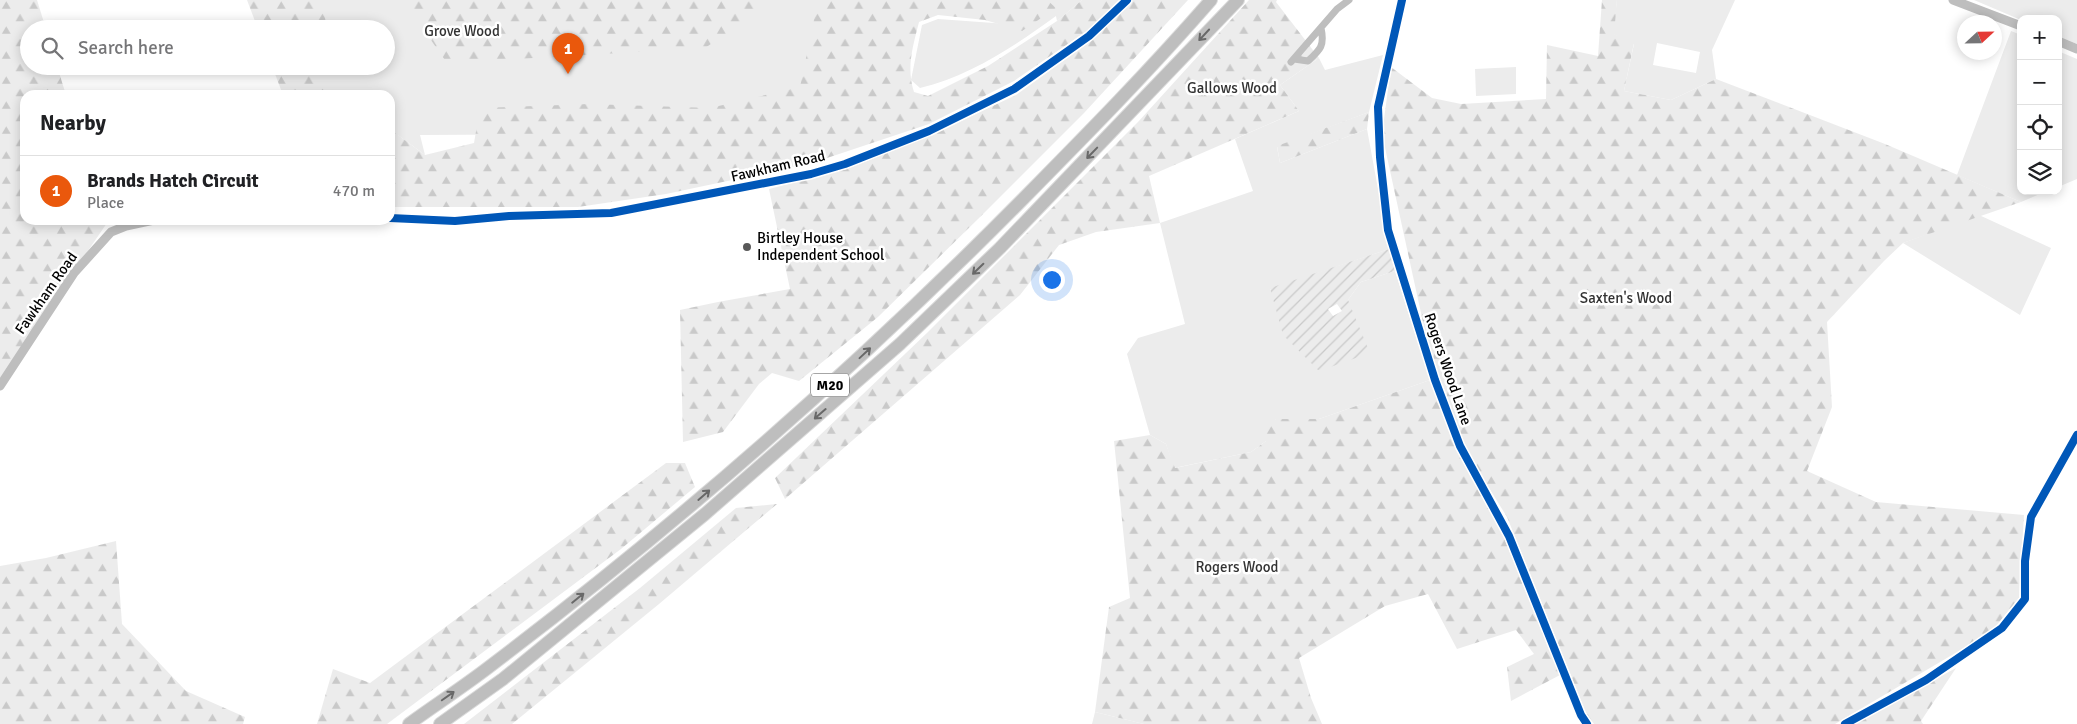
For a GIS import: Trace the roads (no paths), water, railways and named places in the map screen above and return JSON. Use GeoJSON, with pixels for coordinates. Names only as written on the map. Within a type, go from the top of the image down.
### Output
{"type":"FeatureCollection","features":[{"type":"Feature","properties":{"kind":"highway","name":"M20"},"geometry":{"type":"LineString","coordinates":[[409,724],[486,670],[554,617],[698,501],[812,401],[948,275],[1096,126],[1172,45],[1210,0]]}},
{"type":"Feature","properties":{"kind":"highway","name":"M20"},"geometry":{"type":"LineString","coordinates":[[440,724],[503,679],[705,514],[900,344],[1000,248],[1238,0]]}},
{"type":"Feature","properties":{"kind":"street","name":"Fawkham Road"},"geometry":{"type":"LineString","coordinates":[[395,218],[455,221],[509,216],[611,213],[819,172],[845,164],[929,131],[1014,89],[1089,36],[1127,0]]}},
{"type":"Feature","properties":{"kind":"street"},"geometry":{"type":"LineString","coordinates":[[1321,28],[1324,40],[1319,51],[1308,61],[1293,61],[1337,9],[1349,0]]}},
{"type":"Feature","properties":{"kind":"street","name":"Rogers Wood Lane"},"geometry":{"type":"LineString","coordinates":[[1402,0],[1378,107],[1380,157],[1388,230],[1435,380],[1460,446],[1509,536],[1581,715],[1587,724]]}},
{"type":"Feature","properties":{"kind":"street"},"geometry":{"type":"LineString","coordinates":[[1954,0],[2017,24]]}},
{"type":"Feature","properties":{"kind":"street"},"geometry":{"type":"LineString","coordinates":[[2062,43],[2077,49]]}},
{"type":"Feature","properties":{"kind":"street","name":"Fawkham Road"},"geometry":{"type":"LineString","coordinates":[[0,386],[74,272],[111,232],[131,225]]}},
{"type":"Feature","properties":{"kind":"street"},"geometry":{"type":"LineString","coordinates":[[1845,724],[1926,680],[2002,628],[2025,599],[2025,561],[2031,516],[2077,435]]}},
{"type":"Feature","properties":{"kind":"place","name":"Brands Hatch Circuit"},"geometry":{"type":"Point","coordinates":[568,74]}},
{"type":"Feature","properties":{"kind":"place","name":"Birtley House Independent School"},"geometry":{"type":"Point","coordinates":[747,247]}},
{"type":"Feature","properties":{"kind":"park label","name":"Grove Wood"},"geometry":{"type":"Point","coordinates":[462,31]}},
{"type":"Feature","properties":{"kind":"park label","name":"Gallows Wood"},"geometry":{"type":"Point","coordinates":[1232,88]}},
{"type":"Feature","properties":{"kind":"park label","name":"Saxten's Wood"},"geometry":{"type":"Point","coordinates":[1626,298]}},
{"type":"Feature","properties":{"kind":"park label","name":"Rogers Wood"},"geometry":{"type":"Point","coordinates":[1237,567]}}]}
